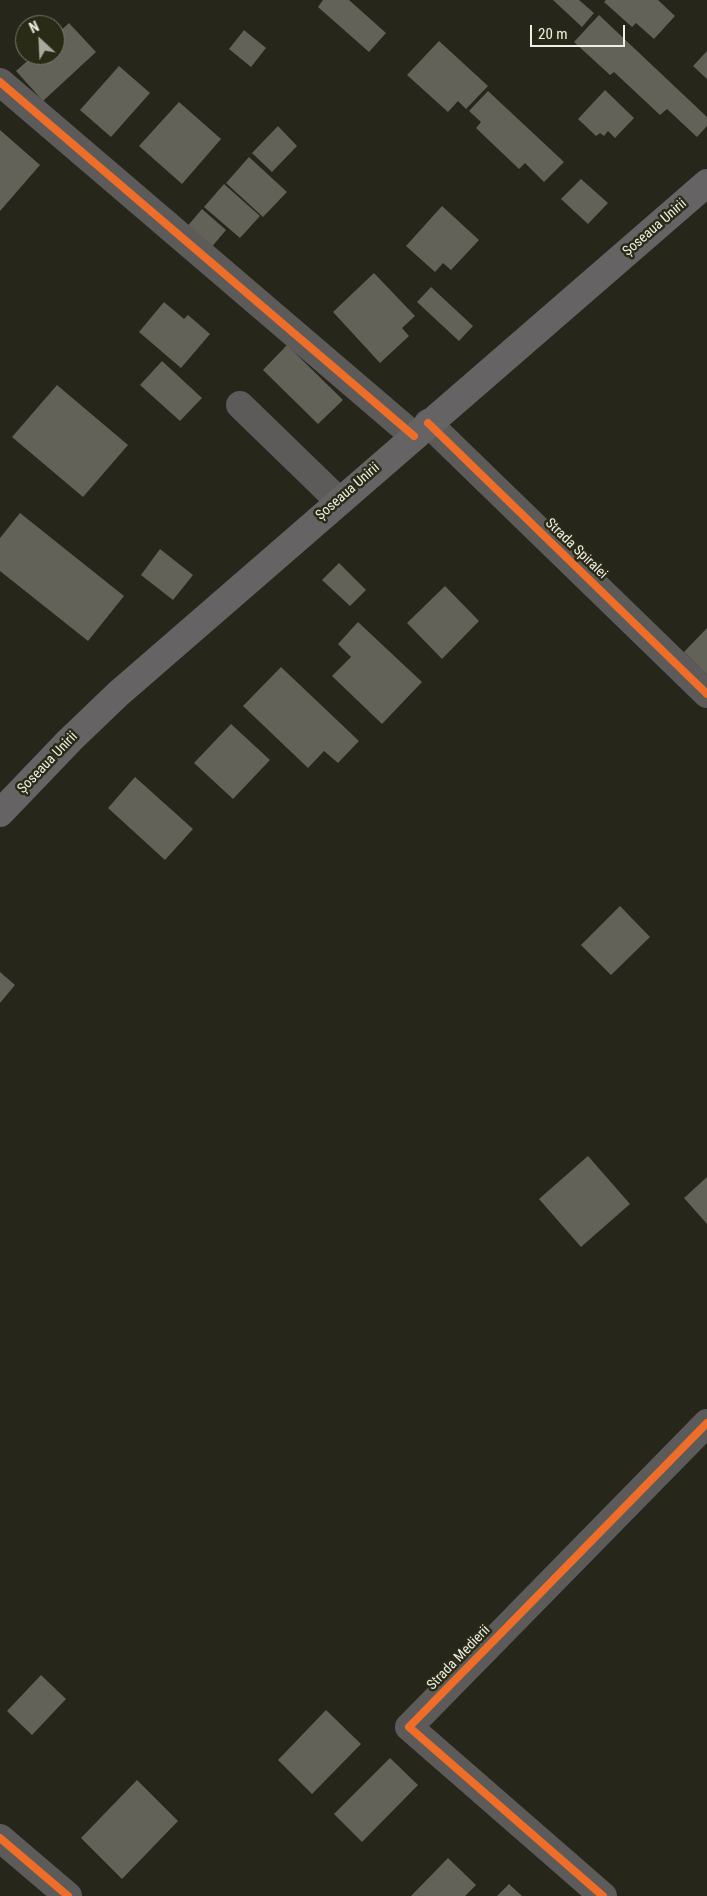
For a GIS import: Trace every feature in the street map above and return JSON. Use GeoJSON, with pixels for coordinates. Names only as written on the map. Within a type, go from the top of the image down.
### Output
{"type":"FeatureCollection","features":[{"type":"Feature","properties":{"kind":"main road","name":"Șoseaua Unirii"},"geometry":{"type":"LineString","coordinates":[[0,813],[70,740],[118,694],[707,182]]}},
{"type":"Feature","properties":{"kind":"street","name":"Strada Spiralei"},"geometry":{"type":"LineString","coordinates":[[0,82],[421,429],[707,694]]}},
{"type":"Feature","properties":{"kind":"street"},"geometry":{"type":"LineString","coordinates":[[240,404],[339,501]]}},
{"type":"Feature","properties":{"kind":"street","name":"Strada Medierii"},"geometry":{"type":"LineString","coordinates":[[603,1896],[409,1727],[707,1423]]}},
{"type":"Feature","properties":{"kind":"street"},"geometry":{"type":"LineString","coordinates":[[0,1838],[68,1896]]}},
{"type":"Feature","properties":{"kind":"building"},"geometry":{"type":"Polygon","coordinates":[[[323,0],[349,0],[386,33],[369,52],[318,7],[323,0]]]}},
{"type":"Feature","properties":{"kind":"building"},"geometry":{"type":"Polygon","coordinates":[[[553,0],[579,0],[594,13],[582,27],[553,0]]]}},
{"type":"Feature","properties":{"kind":"building"},"geometry":{"type":"Polygon","coordinates":[[[606,0],[658,0],[675,16],[654,39],[636,23],[632,27],[604,2],[606,0]]]}},
{"type":"Feature","properties":{"kind":"building"},"geometry":{"type":"Polygon","coordinates":[[[599,15],[707,117],[707,126],[697,137],[667,109],[660,115],[614,72],[610,75],[574,42],[599,15]]]}},
{"type":"Feature","properties":{"kind":"building"},"geometry":{"type":"Polygon","coordinates":[[[69,23],[96,52],[43,101],[16,71],[23,65],[65,65],[65,27],[69,23]]]}},
{"type":"Feature","properties":{"kind":"building"},"geometry":{"type":"Polygon","coordinates":[[[244,30],[266,48],[251,67],[229,49],[244,30]]]}},
{"type":"Feature","properties":{"kind":"building"},"geometry":{"type":"Polygon","coordinates":[[[439,41],[488,86],[466,109],[458,101],[448,112],[407,75],[439,41]]]}},
{"type":"Feature","properties":{"kind":"building"},"geometry":{"type":"Polygon","coordinates":[[[707,51],[707,79],[693,66],[707,51]]]}},
{"type":"Feature","properties":{"kind":"building"},"geometry":{"type":"Polygon","coordinates":[[[119,66],[150,93],[111,137],[80,110],[119,66]]]}},
{"type":"Feature","properties":{"kind":"building"},"geometry":{"type":"Polygon","coordinates":[[[605,90],[634,118],[615,138],[608,131],[604,136],[600,133],[596,136],[578,119],[605,90]]]}},
{"type":"Feature","properties":{"kind":"building"},"geometry":{"type":"Polygon","coordinates":[[[488,91],[564,162],[544,182],[525,163],[519,169],[476,128],[481,122],[469,111],[488,91]]]}},
{"type":"Feature","properties":{"kind":"building"},"geometry":{"type":"Polygon","coordinates":[[[179,102],[221,139],[182,184],[139,146],[179,102]]]}},
{"type":"Feature","properties":{"kind":"building"},"geometry":{"type":"Polygon","coordinates":[[[278,126],[297,146],[272,172],[252,153],[278,126]]]}},
{"type":"Feature","properties":{"kind":"building"},"geometry":{"type":"Polygon","coordinates":[[[0,130],[40,165],[0,211],[0,130]]]}},
{"type":"Feature","properties":{"kind":"building"},"geometry":{"type":"Polygon","coordinates":[[[249,157],[287,192],[263,217],[226,183],[249,157]]]}},
{"type":"Feature","properties":{"kind":"building"},"geometry":{"type":"Polygon","coordinates":[[[581,179],[608,203],[588,224],[561,199],[581,179]]]}},
{"type":"Feature","properties":{"kind":"building"},"geometry":{"type":"Polygon","coordinates":[[[224,184],[260,216],[240,238],[204,207],[224,184]]]}},
{"type":"Feature","properties":{"kind":"building"},"geometry":{"type":"Polygon","coordinates":[[[442,206],[479,240],[451,270],[443,263],[435,272],[406,246],[442,206]]]}},
{"type":"Feature","properties":{"kind":"building"},"geometry":{"type":"Polygon","coordinates":[[[202,209],[226,230],[209,250],[185,229],[202,209]]]}},
{"type":"Feature","properties":{"kind":"building"},"geometry":{"type":"Polygon","coordinates":[[[374,273],[415,316],[402,328],[409,336],[380,363],[333,312],[374,273]]]}},
{"type":"Feature","properties":{"kind":"building"},"geometry":{"type":"Polygon","coordinates":[[[431,287],[473,326],[459,341],[417,302],[431,287]]]}},
{"type":"Feature","properties":{"kind":"building"},"geometry":{"type":"Polygon","coordinates":[[[164,302],[184,319],[188,315],[210,334],[181,368],[139,332],[164,302]]]}},
{"type":"Feature","properties":{"kind":"building"},"geometry":{"type":"Polygon","coordinates":[[[287,345],[343,400],[318,424],[263,370],[287,345]]]}},
{"type":"Feature","properties":{"kind":"building"},"geometry":{"type":"Polygon","coordinates":[[[162,361],[202,398],[180,421],[140,385],[162,361]]]}},
{"type":"Feature","properties":{"kind":"building"},"geometry":{"type":"Polygon","coordinates":[[[57,385],[128,445],[83,497],[12,437],[57,385]]]}},
{"type":"Feature","properties":{"kind":"building"},"geometry":{"type":"Polygon","coordinates":[[[20,513],[124,596],[88,641],[0,571],[0,538],[20,513]]]}},
{"type":"Feature","properties":{"kind":"building"},"geometry":{"type":"Polygon","coordinates":[[[160,549],[193,575],[173,600],[141,575],[160,549]]]}},
{"type":"Feature","properties":{"kind":"building"},"geometry":{"type":"Polygon","coordinates":[[[339,563],[366,590],[350,606],[322,580],[339,563]]]}},
{"type":"Feature","properties":{"kind":"building"},"geometry":{"type":"Polygon","coordinates":[[[445,586],[479,621],[442,659],[407,623],[445,586]]]}},
{"type":"Feature","properties":{"kind":"building"},"geometry":{"type":"Polygon","coordinates":[[[358,622],[422,682],[382,724],[332,676],[351,657],[338,644],[358,622]]]}},
{"type":"Feature","properties":{"kind":"building"},"geometry":{"type":"Polygon","coordinates":[[[707,628],[707,675],[684,652],[707,628]]]}},
{"type":"Feature","properties":{"kind":"building"},"geometry":{"type":"Polygon","coordinates":[[[281,667],[359,741],[338,763],[324,751],[308,768],[243,706],[281,667]]]}},
{"type":"Feature","properties":{"kind":"building"},"geometry":{"type":"Polygon","coordinates":[[[231,724],[270,760],[233,799],[194,763],[231,724]]]}},
{"type":"Feature","properties":{"kind":"building"},"geometry":{"type":"Polygon","coordinates":[[[135,777],[193,829],[165,860],[108,808],[135,777]]]}},
{"type":"Feature","properties":{"kind":"building"},"geometry":{"type":"Polygon","coordinates":[[[620,906],[650,937],[611,975],[581,945],[620,906]]]}},
{"type":"Feature","properties":{"kind":"building"},"geometry":{"type":"Polygon","coordinates":[[[0,972],[15,985],[0,1003],[0,972]]]}},
{"type":"Feature","properties":{"kind":"building"},"geometry":{"type":"Polygon","coordinates":[[[588,1156],[630,1204],[581,1247],[539,1199],[588,1156]]]}},
{"type":"Feature","properties":{"kind":"building"},"geometry":{"type":"Polygon","coordinates":[[[707,1177],[707,1224],[684,1198],[707,1177]]]}},
{"type":"Feature","properties":{"kind":"building"},"geometry":{"type":"Polygon","coordinates":[[[41,1675],[66,1699],[32,1735],[7,1711],[41,1675]]]}},
{"type":"Feature","properties":{"kind":"building"},"geometry":{"type":"Polygon","coordinates":[[[326,1710],[361,1744],[312,1794],[278,1760],[326,1710]]]}},
{"type":"Feature","properties":{"kind":"building"},"geometry":{"type":"Polygon","coordinates":[[[390,1758],[418,1785],[362,1842],[334,1814],[390,1758]]]}},
{"type":"Feature","properties":{"kind":"building"},"geometry":{"type":"Polygon","coordinates":[[[137,1780],[178,1821],[122,1879],[81,1838],[137,1780]]]}},
{"type":"Feature","properties":{"kind":"building"},"geometry":{"type":"Polygon","coordinates":[[[448,1858],[476,1885],[465,1896],[411,1896],[448,1858]]]}},
{"type":"Feature","properties":{"kind":"building"},"geometry":{"type":"Polygon","coordinates":[[[509,1884],[522,1896],[497,1896],[509,1884]]]}},
{"type":"Feature","properties":{"kind":"cycle path"},"geometry":{"type":"LineString","coordinates":[[0,82],[414,436]]}},
{"type":"Feature","properties":{"kind":"cycle path"},"geometry":{"type":"LineString","coordinates":[[428,423],[707,694]]}},
{"type":"Feature","properties":{"kind":"cycle path"},"geometry":{"type":"LineString","coordinates":[[603,1896],[409,1727],[707,1423]]}},
{"type":"Feature","properties":{"kind":"cycle path"},"geometry":{"type":"LineString","coordinates":[[0,1838],[68,1896]]}}]}
